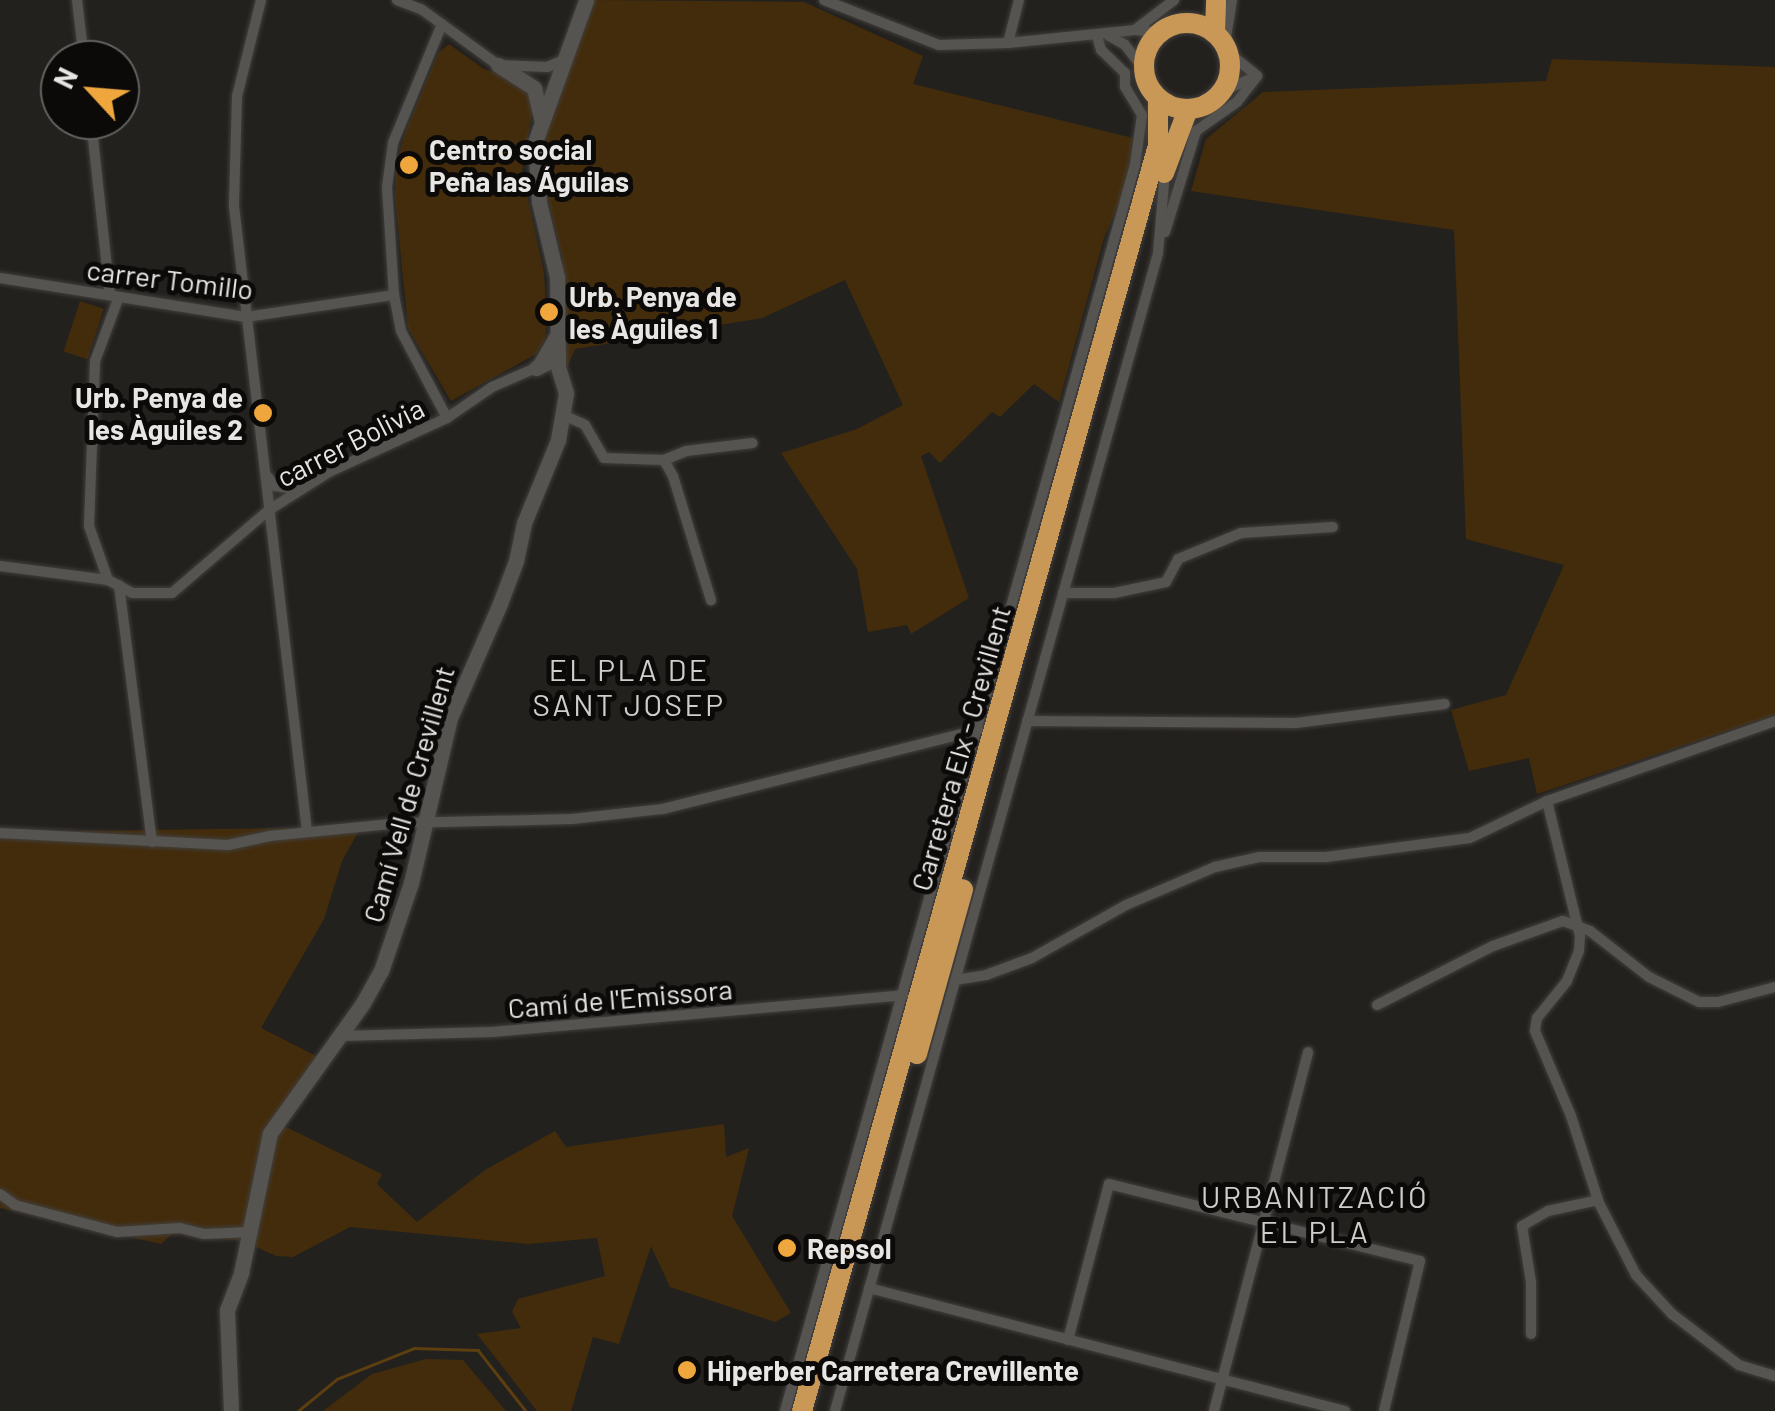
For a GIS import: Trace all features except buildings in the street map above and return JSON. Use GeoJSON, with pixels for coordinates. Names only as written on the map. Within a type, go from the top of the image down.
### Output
{"type":"FeatureCollection","features":[{"type":"Feature","properties":{"kind":"highway"},"geometry":{"type":"LineString","coordinates":[[1196,0],[1146,52],[1144,69],[1158,98],[1188,109],[1210,102],[1223,91],[1230,72],[1216,0]]}},
{"type":"Feature","properties":{"kind":"highway"},"geometry":{"type":"LineString","coordinates":[[1169,28],[1194,23],[1223,43]]}},
{"type":"Feature","properties":{"kind":"highway","name":"Carretera Elx - Crevillent"},"geometry":{"type":"LineString","coordinates":[[802,1411],[1158,146],[1158,98]]}},
{"type":"Feature","properties":{"kind":"highway","name":"Carretera Elx - Crevillent"},"geometry":{"type":"LineString","coordinates":[[831,1410],[1166,167],[1188,109]]}},
{"type":"Feature","properties":{"kind":"street"},"geometry":{"type":"LineString","coordinates":[[78,0],[82,40]]}},
{"type":"Feature","properties":{"kind":"street"},"geometry":{"type":"LineString","coordinates":[[260,0],[243,58],[233,152],[246,317],[308,832]]}},
{"type":"Feature","properties":{"kind":"street"},"geometry":{"type":"LineString","coordinates":[[397,0],[442,24],[534,88],[555,86]]}},
{"type":"Feature","properties":{"kind":"street","name":"Camí Vell de Crevillent"},"geometry":{"type":"LineString","coordinates":[[231,1411],[228,1310],[251,1232],[270,1133],[381,971],[411,883],[450,718],[516,561],[524,523],[558,440],[566,393],[556,334],[557,277],[539,202],[534,142],[568,58],[586,0]]}},
{"type":"Feature","properties":{"kind":"street"},"geometry":{"type":"LineString","coordinates":[[824,0],[939,45],[1103,36],[1169,28]]}},
{"type":"Feature","properties":{"kind":"street"},"geometry":{"type":"LineString","coordinates":[[1008,43],[1020,0]]}},
{"type":"Feature","properties":{"kind":"street"},"geometry":{"type":"LineString","coordinates":[[1135,30],[1174,0]]}},
{"type":"Feature","properties":{"kind":"street"},"geometry":{"type":"LineString","coordinates":[[1232,0],[1223,43],[1257,76]]}},
{"type":"Feature","properties":{"kind":"street"},"geometry":{"type":"LineString","coordinates":[[442,24],[399,124],[388,163],[394,294],[402,331],[446,418]]}},
{"type":"Feature","properties":{"kind":"street"},"geometry":{"type":"LineString","coordinates":[[1103,36],[1126,45],[1144,69]]}},
{"type":"Feature","properties":{"kind":"street"},"geometry":{"type":"LineString","coordinates":[[785,1411],[1135,165],[1142,115],[1125,87],[1125,73],[1101,50],[1103,36]]}},
{"type":"Feature","properties":{"kind":"street"},"geometry":{"type":"LineString","coordinates":[[498,64],[538,67],[568,58]]}},
{"type":"Feature","properties":{"kind":"street"},"geometry":{"type":"LineString","coordinates":[[538,67],[555,86]]}},
{"type":"Feature","properties":{"kind":"street"},"geometry":{"type":"LineString","coordinates":[[1223,91],[1257,76]]}},
{"type":"Feature","properties":{"kind":"street"},"geometry":{"type":"LineString","coordinates":[[831,1410],[869,1288],[1158,253],[1196,132],[1237,102],[1257,76]]}},
{"type":"Feature","properties":{"kind":"street"},"geometry":{"type":"LineString","coordinates":[[534,88],[541,119]]}},
{"type":"Feature","properties":{"kind":"street"},"geometry":{"type":"LineString","coordinates":[[93,140],[114,297],[95,361],[89,526],[113,583],[152,842]]}},
{"type":"Feature","properties":{"kind":"street"},"geometry":{"type":"LineString","coordinates":[[1158,253],[1166,167]]}},
{"type":"Feature","properties":{"kind":"street"},"geometry":{"type":"LineString","coordinates":[[1096,312],[1135,228]]}},
{"type":"Feature","properties":{"kind":"street","name":"carrer Tomillo"},"geometry":{"type":"LineString","coordinates":[[0,278],[246,317],[394,294]]}},
{"type":"Feature","properties":{"kind":"street"},"geometry":{"type":"LineString","coordinates":[[536,368],[556,334]]}},
{"type":"Feature","properties":{"kind":"street"},"geometry":{"type":"LineString","coordinates":[[536,368],[558,357]]}},
{"type":"Feature","properties":{"kind":"street","name":"carrer Bolivia"},"geometry":{"type":"LineString","coordinates":[[0,566],[113,583],[142,594],[172,593],[269,510],[300,490],[446,418],[492,387],[536,368]]}},
{"type":"Feature","properties":{"kind":"street"},"geometry":{"type":"LineString","coordinates":[[563,414],[585,425],[604,458],[664,460],[686,451],[753,444]]}},
{"type":"Feature","properties":{"kind":"street"},"geometry":{"type":"LineString","coordinates":[[664,460],[711,600]]}},
{"type":"Feature","properties":{"kind":"street"},"geometry":{"type":"LineString","coordinates":[[266,475],[275,486],[300,490]]}},
{"type":"Feature","properties":{"kind":"street"},"geometry":{"type":"LineString","coordinates":[[1063,593],[1114,593],[1166,582],[1178,558],[1242,533],[1332,527]]}},
{"type":"Feature","properties":{"kind":"street"},"geometry":{"type":"LineString","coordinates":[[1027,721],[1296,722],[1445,704]]}},
{"type":"Feature","properties":{"kind":"street"},"geometry":{"type":"LineString","coordinates":[[954,980],[986,975],[1032,958],[1126,906],[1215,866],[1259,857],[1326,857],[1470,838],[1546,801],[1775,721]]}},
{"type":"Feature","properties":{"kind":"street"},"geometry":{"type":"LineString","coordinates":[[0,833],[228,845],[308,832],[572,819],[663,809],[978,730]]}},
{"type":"Feature","properties":{"kind":"street"},"geometry":{"type":"LineString","coordinates":[[1546,801],[1579,951],[1575,967],[1537,1018],[1535,1031],[1565,1100],[1598,1200],[1636,1276],[1672,1314],[1739,1365],[1775,1376]]}},
{"type":"Feature","properties":{"kind":"street"},"geometry":{"type":"LineString","coordinates":[[1377,1005],[1492,946],[1548,924],[1576,924],[1607,942],[1650,977],[1699,1002],[1718,1002],[1775,987]]}},
{"type":"Feature","properties":{"kind":"street","name":"Camí de l'Emissora"},"geometry":{"type":"LineString","coordinates":[[340,1036],[492,1032],[903,995]]}},
{"type":"Feature","properties":{"kind":"street"},"geometry":{"type":"LineString","coordinates":[[1214,1411],[1308,1052]]}},
{"type":"Feature","properties":{"kind":"street"},"geometry":{"type":"LineString","coordinates":[[1068,1340],[1110,1184],[1420,1261],[1384,1411]]}},
{"type":"Feature","properties":{"kind":"street"},"geometry":{"type":"LineString","coordinates":[[0,1194],[14,1205],[117,1232],[180,1228],[204,1234],[251,1232]]}},
{"type":"Feature","properties":{"kind":"street"},"geometry":{"type":"LineString","coordinates":[[1531,1334],[1532,1282],[1522,1226],[1548,1211],[1598,1200]]}},
{"type":"Feature","properties":{"kind":"street"},"geometry":{"type":"LineString","coordinates":[[869,1288],[1345,1411]]}},
{"type":"Feature","properties":{"kind":"shaded area"},"geometry":{"type":"Polygon","coordinates":[[[593,0],[804,2],[923,56],[913,84],[1145,141],[1104,238],[1059,402],[1034,384],[1000,417],[992,412],[940,463],[929,452],[921,456],[969,598],[911,634],[907,625],[868,632],[857,569],[781,453],[857,429],[903,405],[845,280],[762,318],[575,349],[566,370],[561,338],[566,300],[562,257],[543,180],[541,147],[545,124],[593,0]]]}},
{"type":"Feature","properties":{"kind":"shaded area"},"geometry":{"type":"Polygon","coordinates":[[[449,44],[484,69],[513,78],[529,96],[532,114],[522,172],[544,273],[547,322],[545,339],[536,354],[451,401],[408,328],[395,197],[396,167],[404,135],[438,53],[449,44]]]}},
{"type":"Feature","properties":{"kind":"shaded area"},"geometry":{"type":"Polygon","coordinates":[[[1552,59],[1775,67],[1775,715],[1537,794],[1529,758],[1469,771],[1451,710],[1506,695],[1564,565],[1466,539],[1454,230],[1191,191],[1206,139],[1263,92],[1546,81],[1552,59]]]}},
{"type":"Feature","properties":{"kind":"shaded area"},"geometry":{"type":"Polygon","coordinates":[[[80,301],[104,309],[87,359],[64,351],[80,301]]]}},
{"type":"Feature","properties":{"kind":"shaded area"},"geometry":{"type":"Polygon","coordinates":[[[361,827],[342,861],[324,919],[261,1028],[326,1061],[284,1126],[382,1174],[377,1184],[417,1222],[485,1170],[555,1131],[566,1147],[724,1124],[726,1157],[749,1148],[732,1216],[791,1313],[775,1322],[670,1287],[651,1246],[619,1344],[593,1337],[571,1411],[537,1411],[477,1334],[521,1328],[512,1312],[518,1299],[605,1276],[597,1238],[528,1244],[350,1227],[293,1257],[276,1256],[243,1241],[172,1234],[161,1244],[0,1208],[0,832],[361,827]]]}},
{"type":"Feature","properties":{"kind":"shaded area"},"geometry":{"type":"Polygon","coordinates":[[[426,1359],[463,1360],[506,1411],[323,1411],[372,1374],[426,1359]]]}},
{"type":"Feature","properties":{"kind":"waterway"},"geometry":{"type":"LineString","coordinates":[[298,1411],[337,1379],[414,1348],[478,1350],[526,1411]]}},
{"type":"Feature","properties":{"kind":"place","name":"Centro social Peña las Águilas"},"geometry":{"type":"Point","coordinates":[409,165]}},
{"type":"Feature","properties":{"kind":"place","name":"Urb. Penya de les Àguiles 1"},"geometry":{"type":"Point","coordinates":[549,312]}},
{"type":"Feature","properties":{"kind":"place","name":"Urb. Penya de les Àguiles 2"},"geometry":{"type":"Point","coordinates":[263,413]}},
{"type":"Feature","properties":{"kind":"place","name":"Repsol"},"geometry":{"type":"Point","coordinates":[787,1248]}},
{"type":"Feature","properties":{"kind":"place","name":"Hiperber Carretera Crevillente"},"geometry":{"type":"Point","coordinates":[687,1370]}},
{"type":"Feature","properties":{"kind":"district","name":"EL PLA DE SANT JOSEP"},"geometry":{"type":"Point","coordinates":[629,686]}},
{"type":"Feature","properties":{"kind":"district","name":"URBANITZACIÓ EL PLA"},"geometry":{"type":"Point","coordinates":[1315,1213]}}]}
